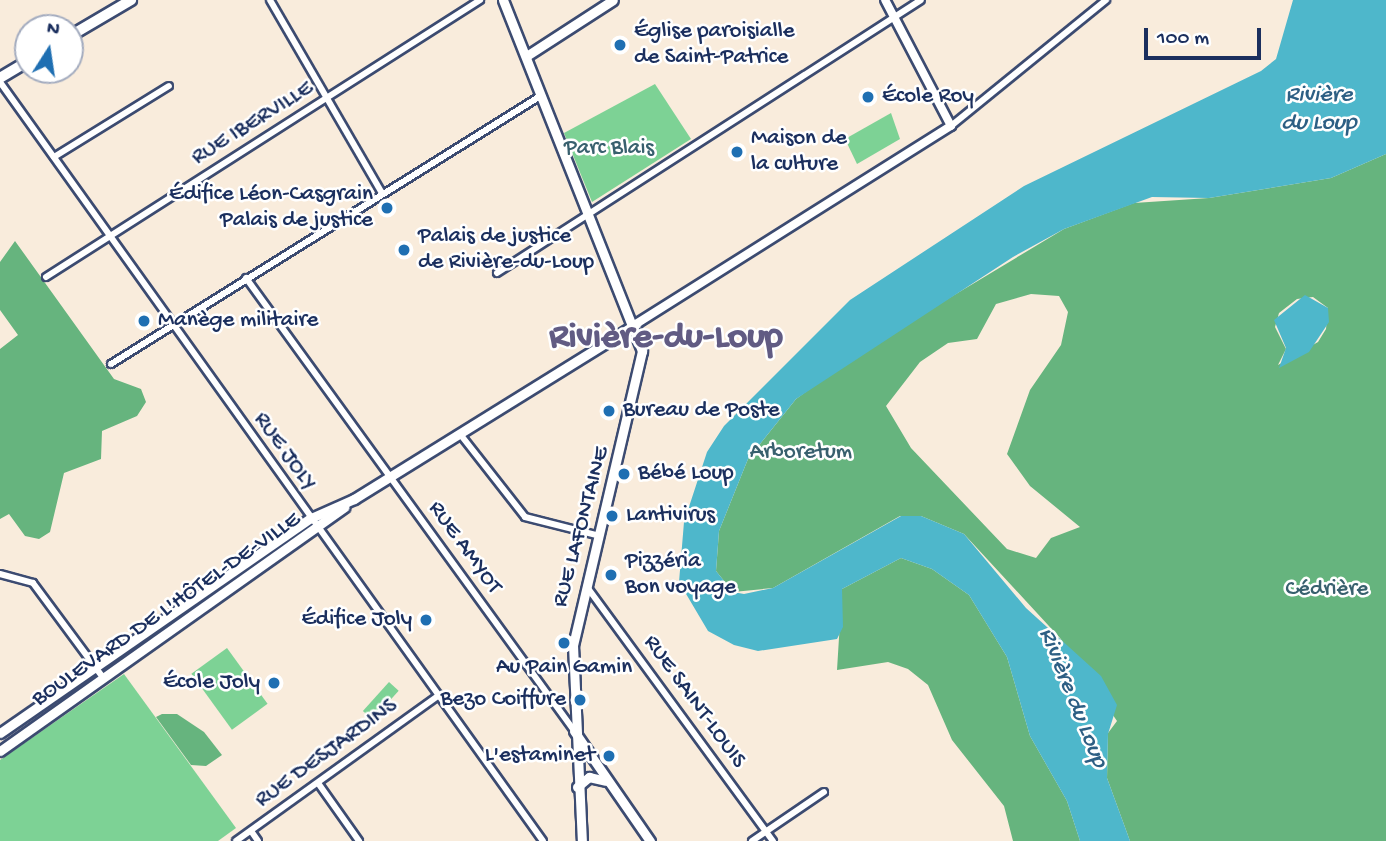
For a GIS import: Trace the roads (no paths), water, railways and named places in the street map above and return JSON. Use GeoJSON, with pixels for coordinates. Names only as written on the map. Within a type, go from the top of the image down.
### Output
{"type":"FeatureCollection","features":[{"type":"Feature","properties":{"kind":"main road","name":"RUE LAFONTAINE"},"geometry":{"type":"LineString","coordinates":[[503,0],[528,55],[589,214],[636,324],[640,379],[573,645],[573,730],[582,841]]}},
{"type":"Feature","properties":{"kind":"main road"},"geometry":{"type":"LineString","coordinates":[[528,55],[613,0]]}},
{"type":"Feature","properties":{"kind":"main road"},"geometry":{"type":"LineString","coordinates":[[84,28],[128,1]]}},
{"type":"Feature","properties":{"kind":"main road","name":"BOULEVARD DE L'HÔTEL-DE-VILLE"},"geometry":{"type":"LineString","coordinates":[[0,733],[311,518],[354,499],[636,324]]}},
{"type":"Feature","properties":{"kind":"main road","name":"BOULEVARD DE L'HÔTEL-DE-VILLE"},"geometry":{"type":"LineString","coordinates":[[0,751],[318,528],[354,499]]}},
{"type":"Feature","properties":{"kind":"main road","name":"RUE AMYOT"},"geometry":{"type":"LineString","coordinates":[[573,730],[650,841]]}},
{"type":"Feature","properties":{"kind":"main road"},"geometry":{"type":"LineString","coordinates":[[577,788],[591,777],[608,782]]}},
{"type":"Feature","properties":{"kind":"street"},"geometry":{"type":"LineString","coordinates":[[270,0],[383,193]]}},
{"type":"Feature","properties":{"kind":"street","name":"RUE IBERVILLE"},"geometry":{"type":"LineString","coordinates":[[46,277],[480,0]]}},
{"type":"Feature","properties":{"kind":"street"},"geometry":{"type":"LineString","coordinates":[[885,0],[951,126]]}},
{"type":"Feature","properties":{"kind":"street"},"geometry":{"type":"LineString","coordinates":[[497,274],[921,0]]}},
{"type":"Feature","properties":{"kind":"street"},"geometry":{"type":"LineString","coordinates":[[636,324],[951,126],[1106,0]]}},
{"type":"Feature","properties":{"kind":"street","name":"RUE JOLY"},"geometry":{"type":"LineString","coordinates":[[0,80],[171,325],[543,841]]}},
{"type":"Feature","properties":{"kind":"street"},"geometry":{"type":"LineString","coordinates":[[54,157],[169,86]]}},
{"type":"Feature","properties":{"kind":"street"},"geometry":{"type":"LineString","coordinates":[[111,364],[542,95]]}},
{"type":"Feature","properties":{"kind":"street","name":"RUE AMYOT"},"geometry":{"type":"LineString","coordinates":[[246,278],[573,730]]}},
{"type":"Feature","properties":{"kind":"street"},"geometry":{"type":"LineString","coordinates":[[460,434],[525,517],[600,536]]}},
{"type":"Feature","properties":{"kind":"street"},"geometry":{"type":"LineString","coordinates":[[0,575],[33,583],[104,679]]}},
{"type":"Feature","properties":{"kind":"street","name":"RUE SAINT-LOUIS"},"geometry":{"type":"LineString","coordinates":[[586,585],[773,841]]}},
{"type":"Feature","properties":{"kind":"street","name":"RUE DESJARDINS"},"geometry":{"type":"LineString","coordinates":[[236,841],[439,695]]}},
{"type":"Feature","properties":{"kind":"street"},"geometry":{"type":"LineString","coordinates":[[318,783],[359,841]]}},
{"type":"Feature","properties":{"kind":"street"},"geometry":{"type":"LineString","coordinates":[[752,841],[824,792]]}},
{"type":"Feature","properties":{"kind":"street"},"geometry":{"type":"LineString","coordinates":[[251,831],[258,841]]}},
{"type":"Feature","properties":{"kind":"water","name":"Rivière du Loup"},"geometry":{"type":"Polygon","coordinates":[[[1293,0],[1386,0],[1386,154],[1331,178],[1209,198],[1152,197],[1064,229],[1013,257],[796,399],[748,459],[719,531],[716,571],[733,592],[744,594],[773,588],[901,516],[921,516],[964,534],[1026,608],[1101,676],[1117,705],[1108,734],[1107,778],[1130,841],[1080,841],[1067,801],[1030,736],[1007,657],[969,595],[932,569],[901,558],[842,589],[843,627],[837,639],[758,651],[734,645],[708,631],[679,582],[684,522],[707,452],[724,426],[850,300],[1024,186],[1261,71],[1276,59],[1293,0]]]}},
{"type":"Feature","properties":{"kind":"water"},"geometry":{"type":"Polygon","coordinates":[[[1305,295],[1328,308],[1329,322],[1309,352],[1279,368],[1286,348],[1274,320],[1305,295]]]}},
{"type":"Feature","properties":{"kind":"place","name":"Église paroisialle de Saint-Patrice"},"geometry":{"type":"Point","coordinates":[620,45]}},
{"type":"Feature","properties":{"kind":"place","name":"École Roy"},"geometry":{"type":"Point","coordinates":[868,97]}},
{"type":"Feature","properties":{"kind":"place","name":"Maison de la culture"},"geometry":{"type":"Point","coordinates":[737,152]}},
{"type":"Feature","properties":{"kind":"place","name":"Édifice Léon-Casgrain Palais de justice"},"geometry":{"type":"Point","coordinates":[387,208]}},
{"type":"Feature","properties":{"kind":"place","name":"Palais de justice de Rivière-du-Loup"},"geometry":{"type":"Point","coordinates":[404,250]}},
{"type":"Feature","properties":{"kind":"place","name":"Manège militaire"},"geometry":{"type":"Point","coordinates":[144,321]}},
{"type":"Feature","properties":{"kind":"place","name":"Bureau de Poste"},"geometry":{"type":"Point","coordinates":[609,411]}},
{"type":"Feature","properties":{"kind":"place","name":"Bébé Loup"},"geometry":{"type":"Point","coordinates":[624,474]}},
{"type":"Feature","properties":{"kind":"place","name":"Lantivirus"},"geometry":{"type":"Point","coordinates":[612,516]}},
{"type":"Feature","properties":{"kind":"place","name":"Pizzéria Bon voyage"},"geometry":{"type":"Point","coordinates":[611,575]}},
{"type":"Feature","properties":{"kind":"place","name":"Édifice Joly"},"geometry":{"type":"Point","coordinates":[426,620]}},
{"type":"Feature","properties":{"kind":"place","name":"Au Pain Gamin"},"geometry":{"type":"Point","coordinates":[564,643]}},
{"type":"Feature","properties":{"kind":"place","name":"École Joly"},"geometry":{"type":"Point","coordinates":[274,683]}},
{"type":"Feature","properties":{"kind":"place","name":"Bezo Coiffure"},"geometry":{"type":"Point","coordinates":[580,700]}},
{"type":"Feature","properties":{"kind":"place","name":"L'estaminet"},"geometry":{"type":"Point","coordinates":[609,756]}},
{"type":"Feature","properties":{"kind":"district","name":"Rivière-du-Loup"},"geometry":{"type":"Point","coordinates":[666,338]}},
{"type":"Feature","properties":{"kind":"park label","name":"Parc Blais"},"geometry":{"type":"Point","coordinates":[609,149]}},
{"type":"Feature","properties":{"kind":"park label","name":"Arboretum"},"geometry":{"type":"Point","coordinates":[801,453]}},
{"type":"Feature","properties":{"kind":"park label","name":"Cédrière"},"geometry":{"type":"Point","coordinates":[1327,590]}}]}
